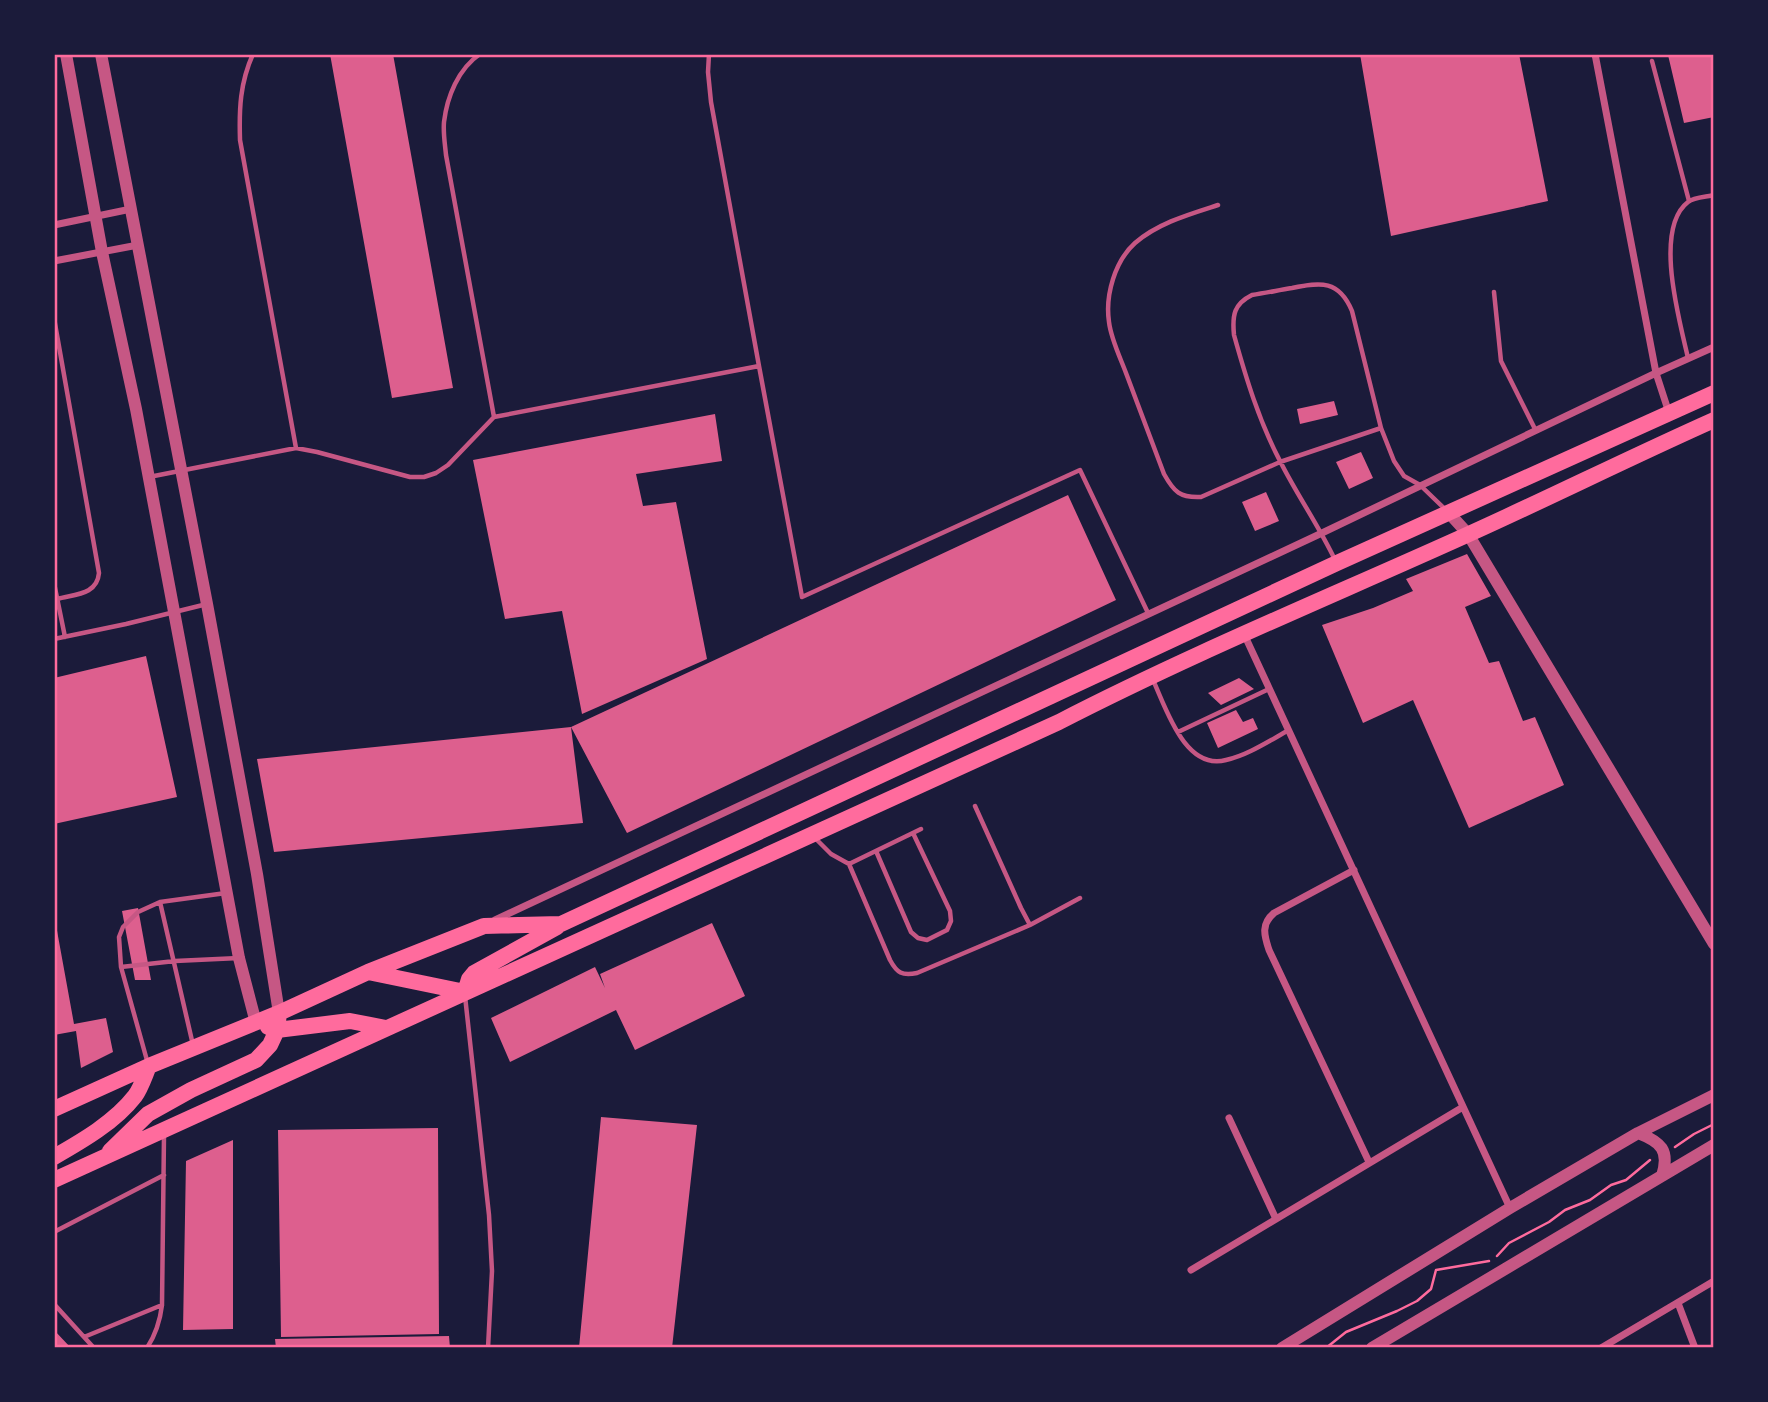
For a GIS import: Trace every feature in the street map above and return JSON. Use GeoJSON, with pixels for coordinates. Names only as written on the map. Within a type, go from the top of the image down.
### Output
{"type":"FeatureCollection","features":[{"type":"Feature","properties":{"kind":"main road"},"geometry":{"type":"LineString","coordinates":[[465,992],[474,973],[561,924],[1337,564],[1714,393]]}},
{"type":"Feature","properties":{"kind":"main road"},"geometry":{"type":"LineString","coordinates":[[54,1180],[1714,420]]}},
{"type":"Feature","properties":{"kind":"main road"},"geometry":{"type":"LineString","coordinates":[[54,1109],[368,972],[484,926],[561,924]]}},
{"type":"Feature","properties":{"kind":"main road"},"geometry":{"type":"LineString","coordinates":[[368,972],[465,992]]}},
{"type":"Feature","properties":{"kind":"main road"},"geometry":{"type":"LineString","coordinates":[[103,1157],[148,1114],[191,1090],[256,1060],[270,1045],[277,1030],[279,1013]]}},
{"type":"Feature","properties":{"kind":"main road"},"geometry":{"type":"LineString","coordinates":[[256,1023],[277,1030],[350,1021],[386,1028]]}},
{"type":"Feature","properties":{"kind":"main road"},"geometry":{"type":"LineString","coordinates":[[54,1157],[122,1110],[136,1095],[149,1066]]}},
{"type":"Feature","properties":{"kind":"street"},"geometry":{"type":"LineString","coordinates":[[66,54],[95,217],[135,409],[239,958],[256,1023]]}},
{"type":"Feature","properties":{"kind":"street"},"geometry":{"type":"LineString","coordinates":[[101,54],[207,604],[257,874],[279,1013]]}},
{"type":"Feature","properties":{"kind":"street"},"geometry":{"type":"LineString","coordinates":[[1595,54],[1656,373],[1669,414]]}},
{"type":"Feature","properties":{"kind":"street"},"geometry":{"type":"LineString","coordinates":[[54,225],[131,209]]}},
{"type":"Feature","properties":{"kind":"street"},"geometry":{"type":"LineString","coordinates":[[54,261],[138,245]]}},
{"type":"Feature","properties":{"kind":"street"},"geometry":{"type":"LineString","coordinates":[[484,926],[1714,347]]}},
{"type":"Feature","properties":{"kind":"street"},"geometry":{"type":"LineString","coordinates":[[1449,513],[1468,534],[1714,944]]}},
{"type":"Feature","properties":{"kind":"street"},"geometry":{"type":"LineString","coordinates":[[1244,633],[1510,1208]]}},
{"type":"Feature","properties":{"kind":"street"},"geometry":{"type":"LineString","coordinates":[[1354,870],[1274,912],[1266,922],[1264,937],[1369,1162]]}},
{"type":"Feature","properties":{"kind":"street"},"geometry":{"type":"LineString","coordinates":[[1282,1348],[1638,1133],[1714,1096]]}},
{"type":"Feature","properties":{"kind":"street"},"geometry":{"type":"LineString","coordinates":[[1191,1270],[1463,1107]]}},
{"type":"Feature","properties":{"kind":"street"},"geometry":{"type":"LineString","coordinates":[[1229,1118],[1276,1219]]}},
{"type":"Feature","properties":{"kind":"street"},"geometry":{"type":"LineString","coordinates":[[1638,1133],[1657,1143],[1665,1154],[1662,1176]]}},
{"type":"Feature","properties":{"kind":"street"},"geometry":{"type":"LineString","coordinates":[[1372,1348],[1714,1145]]}},
{"type":"Feature","properties":{"kind":"street"},"geometry":{"type":"LineString","coordinates":[[1601,1348],[1714,1281]]}},
{"type":"Feature","properties":{"kind":"street"},"geometry":{"type":"LineString","coordinates":[[1678,1303],[1695,1348]]}},
{"type":"Feature","properties":{"kind":"lane"},"geometry":{"type":"LineString","coordinates":[[253,54],[246,70],[239,106],[240,140],[296,448]]}},
{"type":"Feature","properties":{"kind":"lane"},"geometry":{"type":"LineString","coordinates":[[709,54],[711,102],[802,597],[1080,470],[1148,613]]}},
{"type":"Feature","properties":{"kind":"lane"},"geometry":{"type":"LineString","coordinates":[[475,55],[461,73],[449,96],[444,134],[494,417]]}},
{"type":"Feature","properties":{"kind":"lane"},"geometry":{"type":"LineString","coordinates":[[1651,61],[1689,201]]}},
{"type":"Feature","properties":{"kind":"lane"},"geometry":{"type":"LineString","coordinates":[[1688,358],[1674,289],[1670,250],[1674,224],[1689,201],[1714,195]]}},
{"type":"Feature","properties":{"kind":"lane"},"geometry":{"type":"LineString","coordinates":[[1218,205],[1178,218],[1135,243],[1121,260],[1113,279],[1109,323],[1164,474],[1171,486],[1179,494],[1189,498],[1201,497],[1280,462],[1381,428]]}},
{"type":"Feature","properties":{"kind":"lane"},"geometry":{"type":"LineString","coordinates":[[1337,564],[1280,462],[1259,417],[1234,335],[1233,322],[1235,311],[1242,300],[1252,295],[1320,284],[1335,288],[1343,295],[1352,311],[1381,428],[1399,469],[1449,513]]}},
{"type":"Feature","properties":{"kind":"lane"},"geometry":{"type":"LineString","coordinates":[[1494,292],[1501,361],[1536,431]]}},
{"type":"Feature","properties":{"kind":"lane"},"geometry":{"type":"LineString","coordinates":[[54,318],[99,573],[94,588],[57,599]]}},
{"type":"Feature","properties":{"kind":"lane"},"geometry":{"type":"LineString","coordinates":[[148,477],[296,448],[410,477],[424,477],[447,465],[494,417],[759,366]]}},
{"type":"Feature","properties":{"kind":"lane"},"geometry":{"type":"LineString","coordinates":[[54,583],[65,637]]}},
{"type":"Feature","properties":{"kind":"lane"},"geometry":{"type":"LineString","coordinates":[[54,639],[207,604]]}},
{"type":"Feature","properties":{"kind":"lane"},"geometry":{"type":"LineString","coordinates":[[1151,676],[1178,732],[1197,757],[1209,761],[1223,761],[1242,755],[1289,730]]}},
{"type":"Feature","properties":{"kind":"lane"},"geometry":{"type":"LineString","coordinates":[[1178,732],[1270,688]]}},
{"type":"Feature","properties":{"kind":"lane"},"geometry":{"type":"LineString","coordinates":[[975,806],[1030,925]]}},
{"type":"Feature","properties":{"kind":"lane"},"geometry":{"type":"LineString","coordinates":[[849,864],[921,829]]}},
{"type":"Feature","properties":{"kind":"lane"},"geometry":{"type":"LineString","coordinates":[[876,851],[911,932],[918,938],[927,940],[947,930],[951,921],[950,911],[913,833]]}},
{"type":"Feature","properties":{"kind":"lane"},"geometry":{"type":"LineString","coordinates":[[812,834],[831,854],[849,864],[895,970],[905,975],[934,967],[1030,925],[1080,898]]}},
{"type":"Feature","properties":{"kind":"lane"},"geometry":{"type":"LineString","coordinates":[[149,1066],[121,967],[119,937],[122,927],[138,912],[160,902],[227,893]]}},
{"type":"Feature","properties":{"kind":"lane"},"geometry":{"type":"LineString","coordinates":[[160,902],[194,1048]]}},
{"type":"Feature","properties":{"kind":"lane"},"geometry":{"type":"LineString","coordinates":[[121,967],[239,958]]}},
{"type":"Feature","properties":{"kind":"lane"},"geometry":{"type":"LineString","coordinates":[[465,992],[489,1215],[492,1270],[488,1348]]}},
{"type":"Feature","properties":{"kind":"lane"},"geometry":{"type":"LineString","coordinates":[[147,1348],[155,1336],[162,1305],[164,1129]]}},
{"type":"Feature","properties":{"kind":"lane"},"geometry":{"type":"LineString","coordinates":[[54,1232],[164,1175]]}},
{"type":"Feature","properties":{"kind":"lane"},"geometry":{"type":"LineString","coordinates":[[54,1304],[94,1348]]}},
{"type":"Feature","properties":{"kind":"lane"},"geometry":{"type":"LineString","coordinates":[[84,1337],[162,1305]]}},
{"type":"Feature","properties":{"kind":"path"},"geometry":{"type":"LineString","coordinates":[[1326,1348],[1346,1332],[1417,1301],[1431,1289],[1436,1270],[1493,1261],[1509,1243],[1549,1222],[1565,1210],[1590,1200],[1611,1185],[1626,1180],[1652,1159],[1714,1124]]}},
{"type":"Feature","properties":{"kind":"building"},"geometry":{"type":"Polygon","coordinates":[[[330,54],[393,54],[453,388],[392,398],[330,54]]]}},
{"type":"Feature","properties":{"kind":"building"},"geometry":{"type":"Polygon","coordinates":[[[1360,54],[1519,54],[1548,201],[1391,236],[1360,54]]]}},
{"type":"Feature","properties":{"kind":"building"},"geometry":{"type":"Polygon","coordinates":[[[1714,54],[1714,117],[1684,123],[1668,55],[1714,54]]]}},
{"type":"Feature","properties":{"kind":"building"},"geometry":{"type":"Polygon","coordinates":[[[1334,401],[1338,415],[1300,424],[1297,409],[1334,401]]]}},
{"type":"Feature","properties":{"kind":"building"},"geometry":{"type":"Polygon","coordinates":[[[715,414],[722,461],[636,474],[643,506],[676,502],[707,659],[582,714],[562,611],[505,619],[473,460],[715,414]]]}},
{"type":"Feature","properties":{"kind":"building"},"geometry":{"type":"Polygon","coordinates":[[[1361,452],[1373,478],[1349,489],[1336,462],[1361,452]]]}},
{"type":"Feature","properties":{"kind":"building"},"geometry":{"type":"Polygon","coordinates":[[[1266,492],[1279,521],[1255,531],[1242,502],[1266,492]]]}},
{"type":"Feature","properties":{"kind":"building"},"geometry":{"type":"Polygon","coordinates":[[[1068,495],[1116,600],[627,833],[571,727],[1068,495]]]}},
{"type":"Feature","properties":{"kind":"building"},"geometry":{"type":"Polygon","coordinates":[[[1467,554],[1491,596],[1465,607],[1489,663],[1499,661],[1523,721],[1535,717],[1564,785],[1469,828],[1413,700],[1363,723],[1322,625],[1413,591],[1406,579],[1467,554]]]}},
{"type":"Feature","properties":{"kind":"building"},"geometry":{"type":"Polygon","coordinates":[[[146,656],[177,797],[54,824],[54,678],[146,656]]]}},
{"type":"Feature","properties":{"kind":"building"},"geometry":{"type":"Polygon","coordinates":[[[1239,678],[1254,689],[1221,705],[1208,693],[1239,678]]]}},
{"type":"Feature","properties":{"kind":"building"},"geometry":{"type":"Polygon","coordinates":[[[1236,710],[1243,722],[1253,718],[1258,729],[1218,748],[1207,723],[1236,710]]]}},
{"type":"Feature","properties":{"kind":"building"},"geometry":{"type":"Polygon","coordinates":[[[571,727],[583,823],[274,852],[257,759],[571,727]]]}},
{"type":"Feature","properties":{"kind":"building"},"geometry":{"type":"Polygon","coordinates":[[[138,908],[151,980],[135,980],[122,911],[138,908]]]}},
{"type":"Feature","properties":{"kind":"building"},"geometry":{"type":"Polygon","coordinates":[[[712,923],[745,996],[635,1050],[616,1010],[510,1062],[491,1018],[595,967],[605,988],[600,974],[712,923]]]}},
{"type":"Feature","properties":{"kind":"building"},"geometry":{"type":"Polygon","coordinates":[[[56,925],[74,1024],[106,1018],[113,1052],[81,1068],[76,1031],[54,1035],[56,925]]]}},
{"type":"Feature","properties":{"kind":"building"},"geometry":{"type":"Polygon","coordinates":[[[601,1117],[697,1125],[672,1348],[579,1348],[601,1117]]]}},
{"type":"Feature","properties":{"kind":"building"},"geometry":{"type":"Polygon","coordinates":[[[438,1128],[439,1334],[281,1337],[278,1130],[438,1128]]]}},
{"type":"Feature","properties":{"kind":"building"},"geometry":{"type":"Polygon","coordinates":[[[233,1140],[233,1329],[183,1330],[186,1161],[233,1140]]]}},
{"type":"Feature","properties":{"kind":"building"},"geometry":{"type":"Polygon","coordinates":[[[54,1330],[71,1348],[54,1348],[54,1330]]]}},
{"type":"Feature","properties":{"kind":"building"},"geometry":{"type":"Polygon","coordinates":[[[449,1336],[450,1348],[276,1348],[275,1339],[449,1336]]]}}]}
